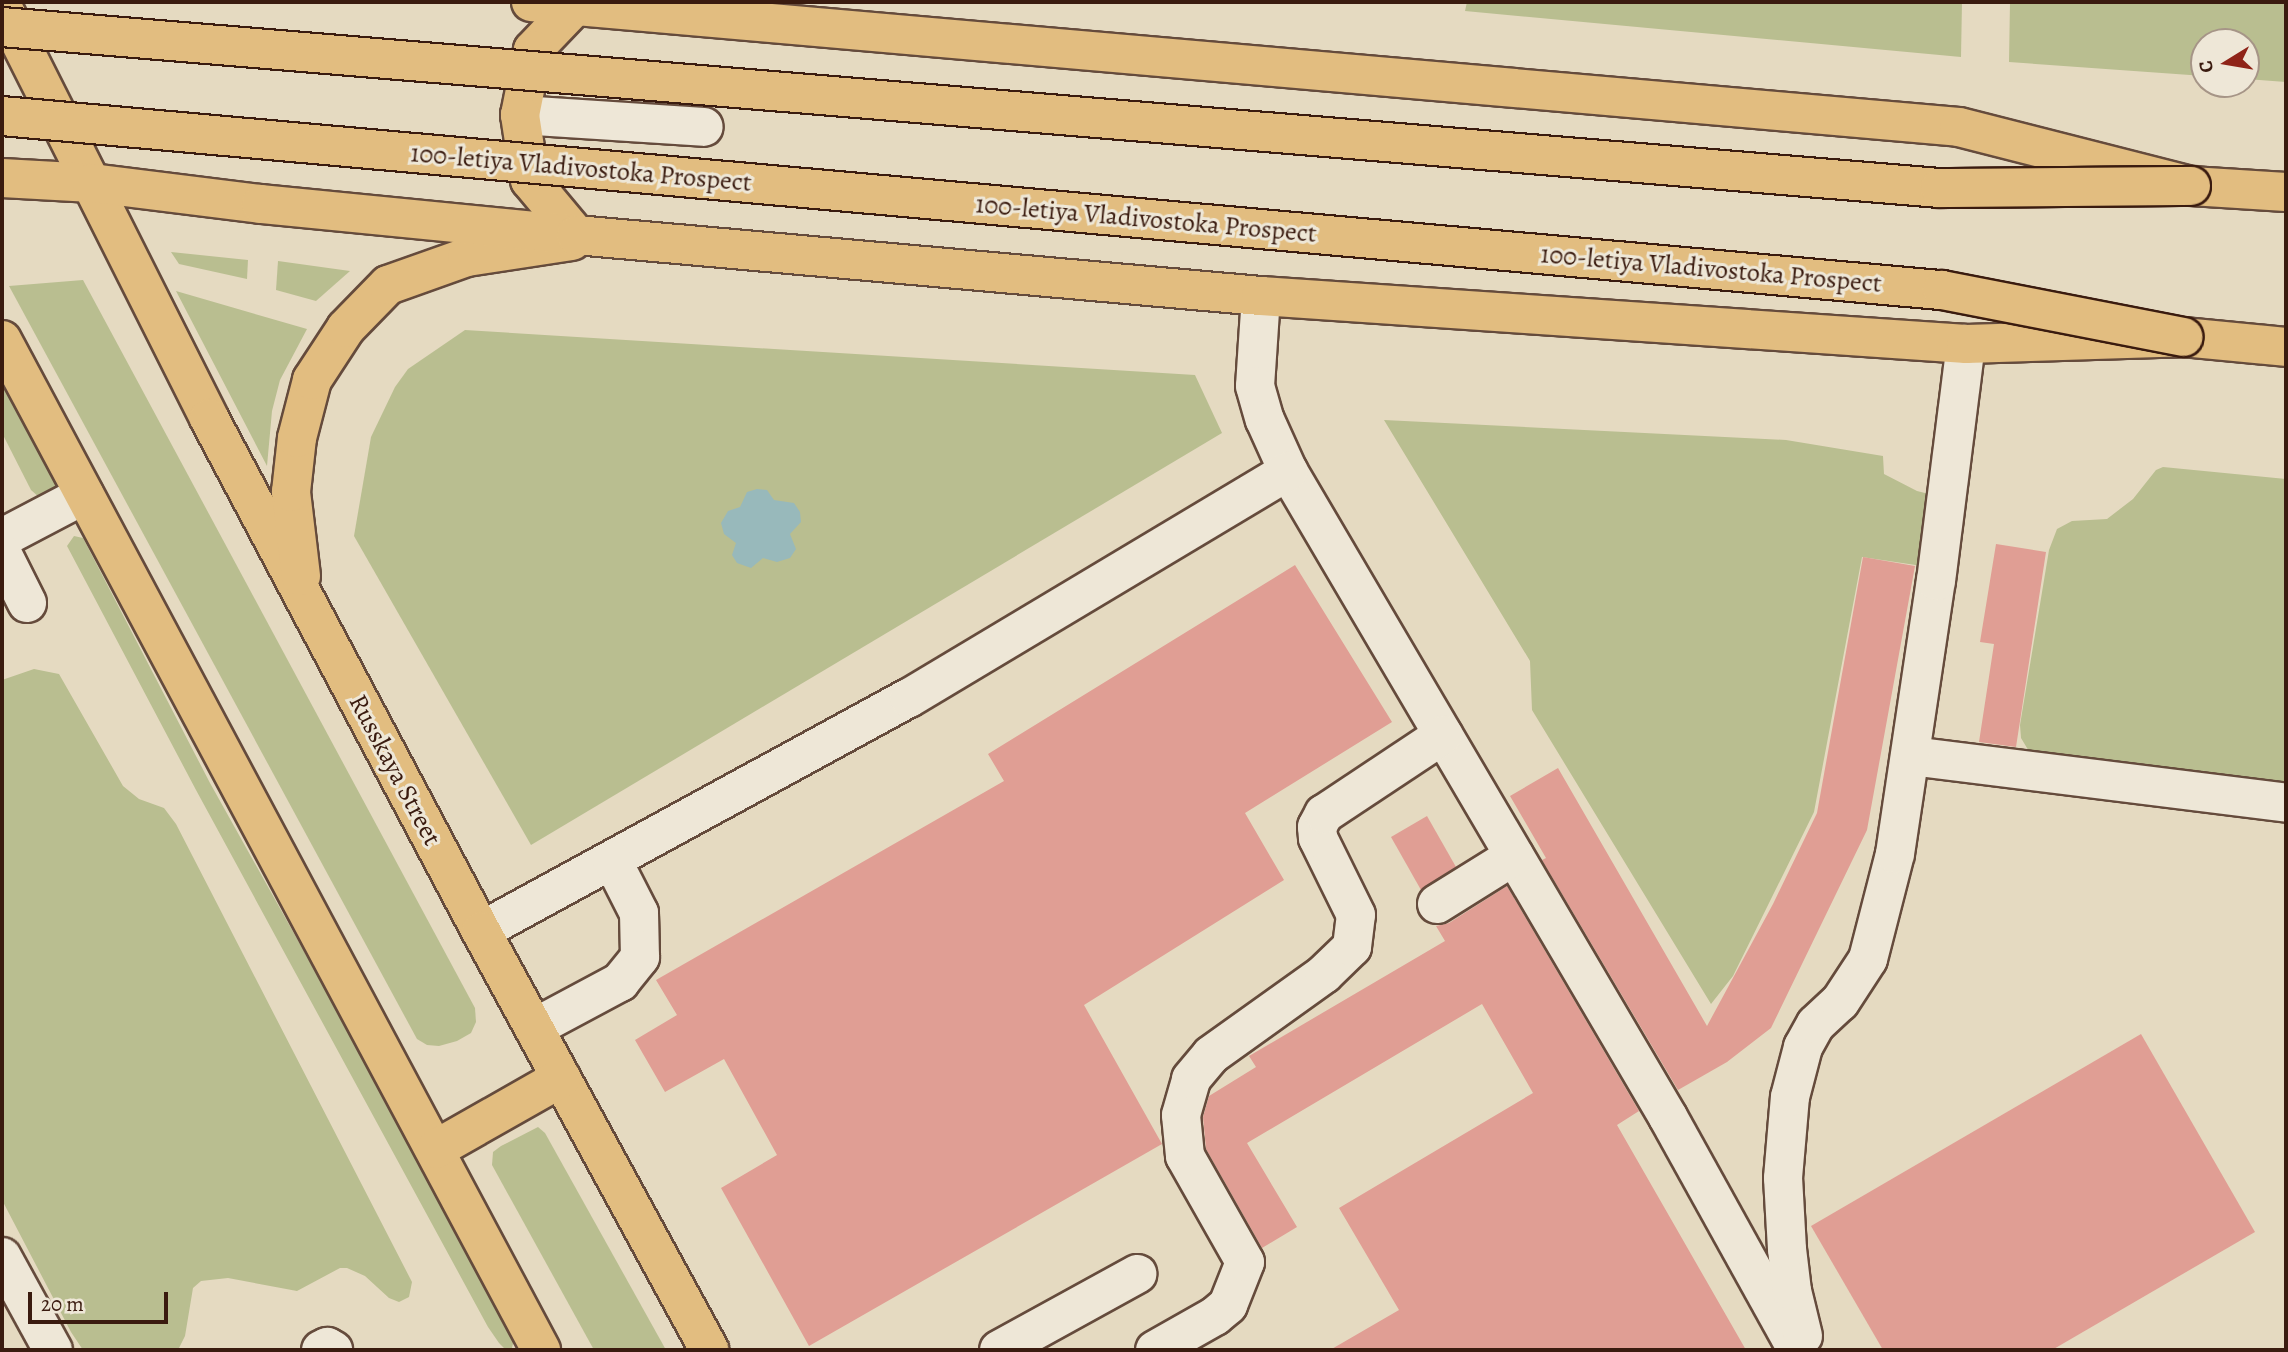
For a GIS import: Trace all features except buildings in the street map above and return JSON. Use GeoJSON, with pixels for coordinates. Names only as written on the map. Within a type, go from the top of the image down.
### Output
{"type":"FeatureCollection","features":[{"type":"Feature","properties":{"kind":"main road"},"geometry":{"type":"LineString","coordinates":[[531,2],[1959,127],[2191,186]]}},
{"type":"Feature","properties":{"kind":"main road","name":"Russkaya Street"},"geometry":{"type":"LineString","coordinates":[[2,6],[209,418],[481,931],[709,1350]]}},
{"type":"Feature","properties":{"kind":"main road"},"geometry":{"type":"LineString","coordinates":[[575,6],[533,50],[520,115],[530,180],[588,236]]}},
{"type":"Feature","properties":{"kind":"main road"},"geometry":{"type":"LineString","coordinates":[[2,27],[1940,188],[2191,186],[2286,192]]}},
{"type":"Feature","properties":{"kind":"main road","name":"100-letiya Vladivostoka Prospect"},"geometry":{"type":"LineString","coordinates":[[2,116],[1942,290],[2183,337],[2286,347]]}},
{"type":"Feature","properties":{"kind":"main road"},"geometry":{"type":"LineString","coordinates":[[2,178],[92,183],[261,204],[588,236],[1261,296],[1966,344],[2183,337]]}},
{"type":"Feature","properties":{"kind":"main road"},"geometry":{"type":"LineString","coordinates":[[303,595],[291,492],[297,438],[312,380],[346,328],[388,285],[401,280],[467,257],[588,236]]}},
{"type":"Feature","properties":{"kind":"main road"},"geometry":{"type":"LineString","coordinates":[[2,341],[541,1350]]}},
{"type":"Feature","properties":{"kind":"main road"},"geometry":{"type":"LineString","coordinates":[[436,1149],[561,1078]]}},
{"type":"Feature","properties":{"kind":"street"},"geometry":{"type":"LineString","coordinates":[[520,115],[704,127]]}},
{"type":"Feature","properties":{"kind":"street"},"geometry":{"type":"LineString","coordinates":[[1261,296],[1255,386],[1265,420],[1288,471],[1672,1124],[1797,1350]]}},
{"type":"Feature","properties":{"kind":"street"},"geometry":{"type":"LineString","coordinates":[[1807,1350],[1792,1291],[1787,1249],[1783,1178],[1790,1097],[1803,1047],[1816,1024],[1840,1002],[1868,959],[1895,854],[1911,756],[1966,344]]}},
{"type":"Feature","properties":{"kind":"street"},"geometry":{"type":"LineString","coordinates":[[481,931],[909,698],[1288,471]]}},
{"type":"Feature","properties":{"kind":"street"},"geometry":{"type":"LineString","coordinates":[[2,538],[84,495]]}},
{"type":"Feature","properties":{"kind":"street"},"geometry":{"type":"LineString","coordinates":[[2,553],[27,603]]}},
{"type":"Feature","properties":{"kind":"street"},"geometry":{"type":"LineString","coordinates":[[1155,1350],[1215,1316],[1228,1305],[1245,1262],[1185,1156],[1181,1115],[1191,1079],[1211,1055],[1324,974],[1352,947],[1356,915],[1318,838],[1317,827],[1324,814],[1443,735]]}},
{"type":"Feature","properties":{"kind":"street"},"geometry":{"type":"LineString","coordinates":[[1911,756],[2286,803]]}},
{"type":"Feature","properties":{"kind":"street"},"geometry":{"type":"LineString","coordinates":[[1437,904],[1514,856]]}},
{"type":"Feature","properties":{"kind":"street"},"geometry":{"type":"LineString","coordinates":[[534,1028],[620,982],[640,957],[639,913],[612,860]]}},
{"type":"Feature","properties":{"kind":"street"},"geometry":{"type":"LineString","coordinates":[[2,1257],[53,1350]]}},
{"type":"Feature","properties":{"kind":"street"},"geometry":{"type":"LineString","coordinates":[[999,1350],[1137,1274]]}},
{"type":"Feature","properties":{"kind":"street"},"geometry":{"type":"LineString","coordinates":[[321,1350],[327,1347],[333,1350]]}},
{"type":"Feature","properties":{"kind":"green space"},"geometry":{"type":"Polygon","coordinates":[[[1467,2],[1962,2],[1961,57],[1465,11],[1467,2]]]}},
{"type":"Feature","properties":{"kind":"green space"},"geometry":{"type":"Polygon","coordinates":[[[2010,2],[2286,2],[2286,82],[2260,80],[2260,28],[2190,28],[2190,75],[2009,62],[2010,2]]]}},
{"type":"Feature","properties":{"kind":"green space"},"geometry":{"type":"Polygon","coordinates":[[[171,252],[248,260],[247,279],[179,264],[171,252]]]}},
{"type":"Feature","properties":{"kind":"green space"},"geometry":{"type":"Polygon","coordinates":[[[278,261],[350,271],[316,301],[276,290],[278,261]]]}},
{"type":"Feature","properties":{"kind":"green space"},"geometry":{"type":"Polygon","coordinates":[[[83,280],[475,1008],[476,1022],[471,1033],[457,1041],[439,1046],[427,1045],[417,1039],[9,286],[83,280]]]}},
{"type":"Feature","properties":{"kind":"green space"},"geometry":{"type":"Polygon","coordinates":[[[176,291],[307,329],[280,380],[272,411],[267,466],[176,291]]]}},
{"type":"Feature","properties":{"kind":"green space"},"geometry":{"type":"Polygon","coordinates":[[[465,330],[1195,375],[1222,433],[531,845],[354,536],[371,437],[395,387],[408,369],[465,330]]]}},
{"type":"Feature","properties":{"kind":"green space"},"geometry":{"type":"Polygon","coordinates":[[[2,379],[56,480],[58,490],[40,498],[31,490],[2,433],[2,379]]]}},
{"type":"Feature","properties":{"kind":"green space"},"geometry":{"type":"Polygon","coordinates":[[[1384,420],[1786,440],[1883,456],[1884,474],[1917,491],[1933,495],[1922,566],[1862,557],[1814,812],[1733,976],[1711,1004],[1532,710],[1530,661],[1384,420]]]}},
{"type":"Feature","properties":{"kind":"green space"},"geometry":{"type":"Polygon","coordinates":[[[2163,467],[2286,479],[2286,787],[2030,753],[2021,738],[2020,725],[2049,550],[2057,529],[2072,521],[2107,519],[2133,499],[2156,470],[2163,467]]]}},
{"type":"Feature","properties":{"kind":"green space"},"geometry":{"type":"Polygon","coordinates":[[[74,536],[83,538],[210,783],[515,1335],[512,1348],[504,1348],[488,1327],[196,790],[67,546],[74,536]]]}},
{"type":"Feature","properties":{"kind":"green space"},"geometry":{"type":"Polygon","coordinates":[[[34,669],[59,674],[123,786],[139,799],[164,808],[176,824],[412,1282],[409,1297],[399,1302],[389,1298],[365,1276],[347,1268],[340,1268],[297,1291],[228,1278],[201,1281],[193,1288],[185,1336],[178,1350],[83,1350],[71,1332],[2,1200],[2,680],[34,669]]]}},
{"type":"Feature","properties":{"kind":"green space"},"geometry":{"type":"Polygon","coordinates":[[[538,1127],[545,1133],[666,1350],[594,1350],[492,1165],[493,1152],[538,1127]]]}},
{"type":"Feature","properties":{"kind":"water"},"geometry":{"type":"Polygon","coordinates":[[[767,490],[774,500],[794,503],[800,512],[801,522],[790,534],[796,549],[790,558],[777,562],[763,558],[751,568],[737,563],[732,555],[736,543],[724,534],[721,523],[728,511],[740,507],[747,492],[767,490]]]}}]}
